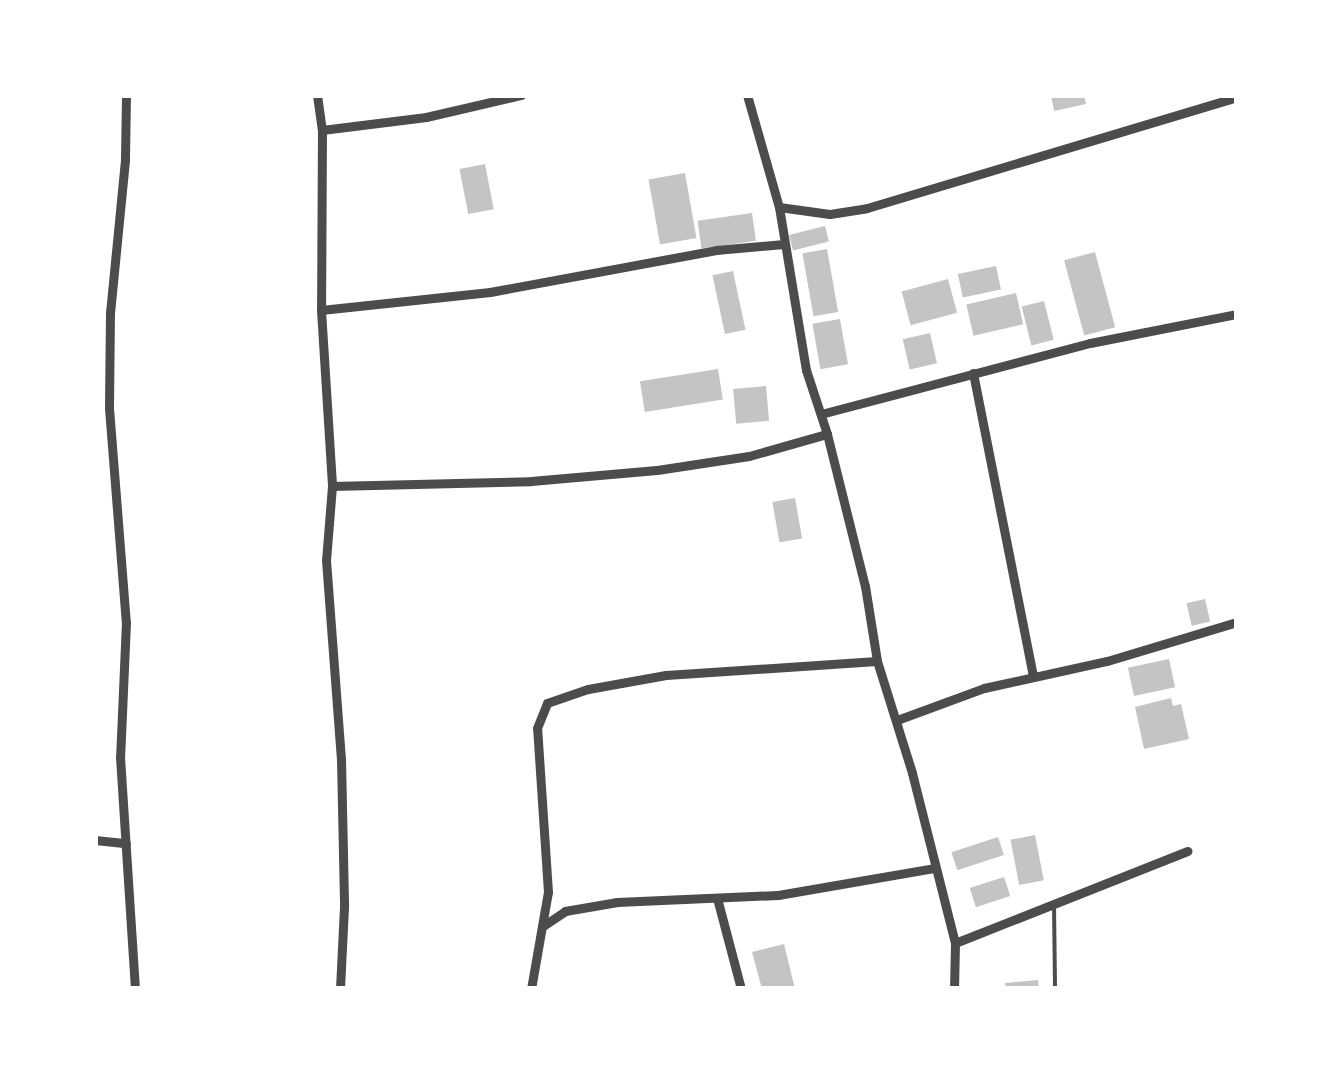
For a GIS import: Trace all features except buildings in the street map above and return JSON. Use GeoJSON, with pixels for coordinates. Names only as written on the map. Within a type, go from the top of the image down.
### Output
{"type":"FeatureCollection","features":[{"type":"Feature","properties":{"kind":"street"},"geometry":{"type":"LineString","coordinates":[[126,95],[125,160],[110,312],[109,408],[126,622],[120,757],[135,989]]}},
{"type":"Feature","properties":{"kind":"street"},"geometry":{"type":"LineString","coordinates":[[317,95],[322,130],[321,310],[332,486],[326,560],[341,759],[344,907],[340,989]]}},
{"type":"Feature","properties":{"kind":"street"},"geometry":{"type":"LineString","coordinates":[[322,130],[426,116],[521,95]]}},
{"type":"Feature","properties":{"kind":"street"},"geometry":{"type":"LineString","coordinates":[[747,95],[779,207],[796,327],[865,586],[877,661],[897,720],[954,943],[954,989]]}},
{"type":"Feature","properties":{"kind":"street"},"geometry":{"type":"LineString","coordinates":[[779,207],[830,214],[867,208],[1237,98]]}},
{"type":"Feature","properties":{"kind":"street"},"geometry":{"type":"LineString","coordinates":[[321,310],[490,292],[716,250],[784,244]]}},
{"type":"Feature","properties":{"kind":"street"},"geometry":{"type":"LineString","coordinates":[[821,414],[974,372],[1237,314]]}},
{"type":"Feature","properties":{"kind":"street"},"geometry":{"type":"LineString","coordinates":[[974,372],[1033,676]]}},
{"type":"Feature","properties":{"kind":"street"},"geometry":{"type":"LineString","coordinates":[[332,486],[531,481],[700,465],[827,434]]}},
{"type":"Feature","properties":{"kind":"street"},"geometry":{"type":"LineString","coordinates":[[897,720],[969,692],[1146,652],[1237,622]]}},
{"type":"Feature","properties":{"kind":"street"},"geometry":{"type":"LineString","coordinates":[[531,989],[548,892],[537,728],[547,703],[588,689],[684,673],[877,661]]}},
{"type":"Feature","properties":{"kind":"street"},"geometry":{"type":"LineString","coordinates":[[95,840],[126,843]]}},
{"type":"Feature","properties":{"kind":"street"},"geometry":{"type":"LineString","coordinates":[[954,943],[1187,850]]}},
{"type":"Feature","properties":{"kind":"street"},"geometry":{"type":"LineString","coordinates":[[543,926],[565,911],[617,902],[778,894],[934,868]]}},
{"type":"Feature","properties":{"kind":"street"},"geometry":{"type":"LineString","coordinates":[[717,898],[741,989]]}},
{"type":"Feature","properties":{"kind":"lane"},"geometry":{"type":"LineString","coordinates":[[1054,904],[1055,989]]}}]}
